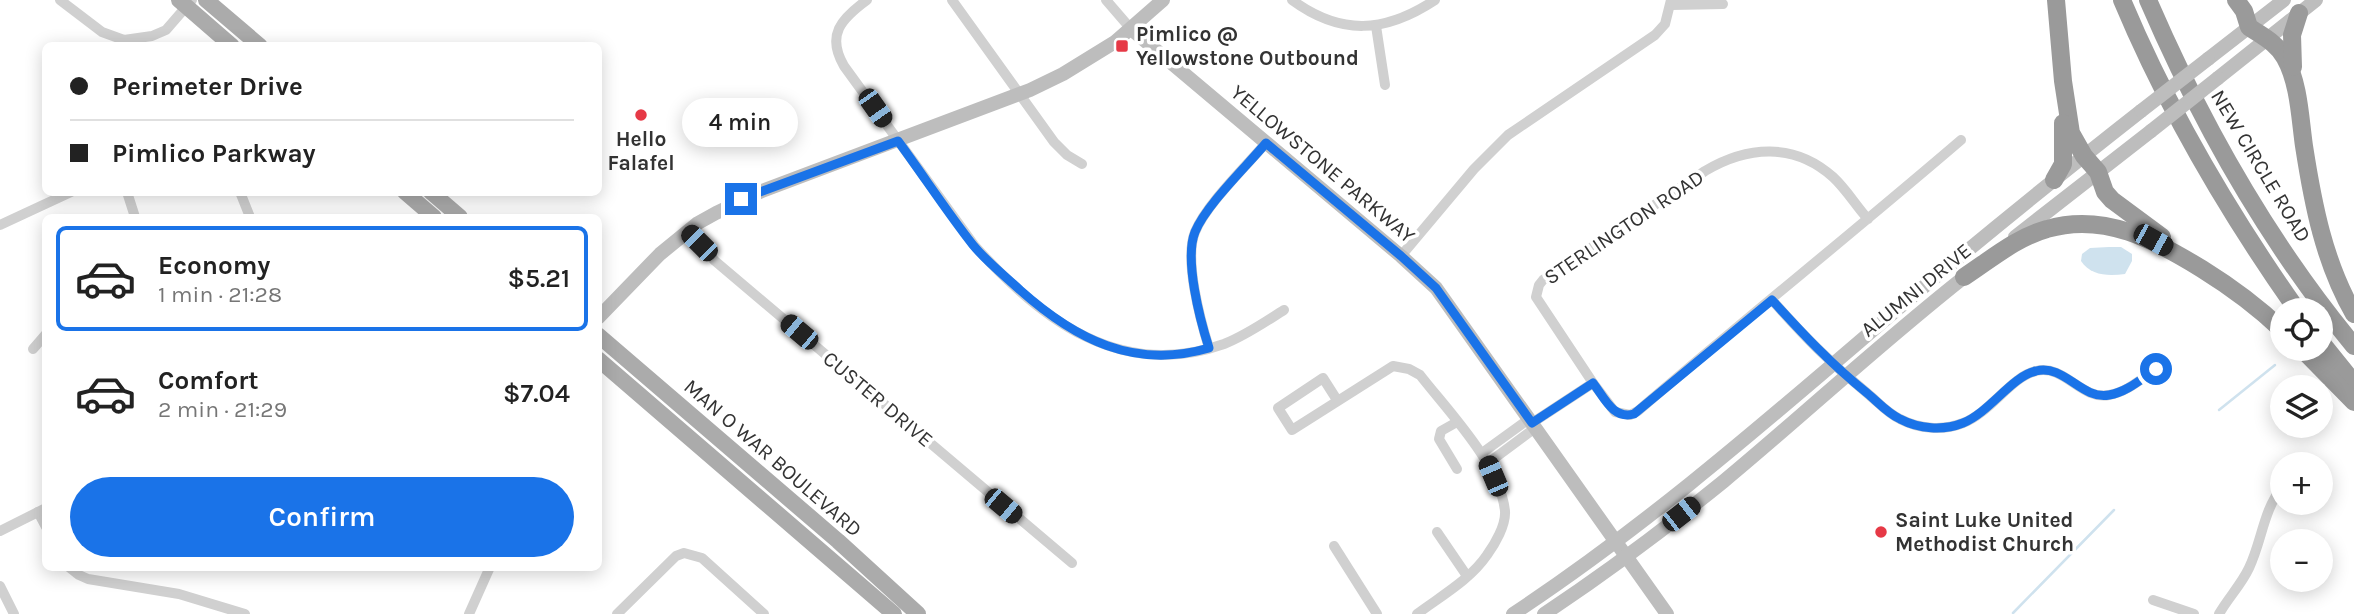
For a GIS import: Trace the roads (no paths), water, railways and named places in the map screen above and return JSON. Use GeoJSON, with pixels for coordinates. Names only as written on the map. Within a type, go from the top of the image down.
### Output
{"type":"FeatureCollection","features":[{"type":"Feature","properties":{"kind":"highway"},"geometry":{"type":"LineString","coordinates":[[2056,0],[2063,81],[2071,133],[2084,156],[2098,172],[2105,191],[2112,200],[2270,319]]}},
{"type":"Feature","properties":{"kind":"highway"},"geometry":{"type":"LineString","coordinates":[[2122,0],[2159,83],[2195,150],[2258,255],[2288,298]]}},
{"type":"Feature","properties":{"kind":"highway","name":"NEW CIRCLE ROAD"},"geometry":{"type":"LineString","coordinates":[[2148,0],[2200,111],[2235,173],[2315,295],[2354,346]]}},
{"type":"Feature","properties":{"kind":"highway"},"geometry":{"type":"LineString","coordinates":[[2236,0],[2244,11],[2249,27],[2276,45],[2287,60],[2296,95],[2318,224],[2332,267],[2354,314]]}},
{"type":"Feature","properties":{"kind":"highway"},"geometry":{"type":"LineString","coordinates":[[2296,95],[2292,35],[2299,13]]}},
{"type":"Feature","properties":{"kind":"highway"},"geometry":{"type":"LineString","coordinates":[[2054,180],[2061,170],[2063,157],[2063,81]]}},
{"type":"Feature","properties":{"kind":"highway"},"geometry":{"type":"LineString","coordinates":[[1964,277],[2026,237],[2064,225],[2081,224],[2100,225],[2138,234],[2215,277]]}},
{"type":"Feature","properties":{"kind":"highway"},"geometry":{"type":"LineString","coordinates":[[2333,357],[2354,383]]}},
{"type":"Feature","properties":{"kind":"highway"},"geometry":{"type":"LineString","coordinates":[[2314,361],[2354,402]]}},
{"type":"Feature","properties":{"kind":"main road"},"geometry":{"type":"LineString","coordinates":[[206,0],[255,42]]}},
{"type":"Feature","properties":{"kind":"main road"},"geometry":{"type":"LineString","coordinates":[[602,314],[640,273],[698,223],[741,199],[898,141],[1063,74],[1115,43],[1163,0]]}},
{"type":"Feature","properties":{"kind":"main road","name":"ALUMNI DRIVE"},"geometry":{"type":"LineString","coordinates":[[1513,614],[1617,542],[1712,468],[2054,180],[2284,0]]}},
{"type":"Feature","properties":{"kind":"main road","name":"ALUMNI DRIVE"},"geometry":{"type":"LineString","coordinates":[[1544,614],[1628,556],[1723,481],[1964,277],[2316,0]]}},
{"type":"Feature","properties":{"kind":"main road"},"geometry":{"type":"LineString","coordinates":[[186,2],[228,42]]}},
{"type":"Feature","properties":{"kind":"main road","name":"YELLOWSTONE PARKWAY"},"geometry":{"type":"LineString","coordinates":[[1131,29],[1401,256],[1446,301],[1667,614]]}},
{"type":"Feature","properties":{"kind":"main road"},"geometry":{"type":"LineString","coordinates":[[409,196],[430,214]]}},
{"type":"Feature","properties":{"kind":"main road"},"geometry":{"type":"LineString","coordinates":[[436,196],[457,214]]}},
{"type":"Feature","properties":{"kind":"main road","name":"MAN O WAR BOULEVARD"},"geometry":{"type":"LineString","coordinates":[[602,338],[838,541],[918,614]]}},
{"type":"Feature","properties":{"kind":"main road","name":"MAN O WAR BOULEVARD"},"geometry":{"type":"LineString","coordinates":[[602,362],[894,614]]}},
{"type":"Feature","properties":{"kind":"street"},"geometry":{"type":"LineString","coordinates":[[60,0],[102,32],[124,40],[143,39],[166,30],[186,2]]}},
{"type":"Feature","properties":{"kind":"street"},"geometry":{"type":"LineString","coordinates":[[867,0],[844,20],[838,29],[836,48],[844,66],[974,245],[1032,301],[1069,329],[1098,343],[1142,354],[1180,354],[1209,348],[1240,337],[1284,310]]}},
{"type":"Feature","properties":{"kind":"street"},"geometry":{"type":"LineString","coordinates":[[952,0],[1054,142],[1067,155],[1082,164]]}},
{"type":"Feature","properties":{"kind":"street","name":"YELLOWSTONE PARKWAY"},"geometry":{"type":"LineString","coordinates":[[1106,0],[1131,29]]}},
{"type":"Feature","properties":{"kind":"street"},"geometry":{"type":"LineString","coordinates":[[1292,0],[1316,16],[1338,24],[1376,26],[1404,18],[1435,0]]}},
{"type":"Feature","properties":{"kind":"street"},"geometry":{"type":"LineString","coordinates":[[1401,256],[1491,150],[1521,125],[1655,35],[1665,24],[1671,2],[1723,4]]}},
{"type":"Feature","properties":{"kind":"street"},"geometry":{"type":"LineString","coordinates":[[1376,26],[1385,85]]}},
{"type":"Feature","properties":{"kind":"street"},"geometry":{"type":"LineString","coordinates":[[1482,453],[1593,383],[1615,412],[1625,416],[1634,414],[1961,140]]}},
{"type":"Feature","properties":{"kind":"street"},"geometry":{"type":"LineString","coordinates":[[1209,348],[1191,264],[1191,246],[1195,231],[1204,216],[1266,143]]}},
{"type":"Feature","properties":{"kind":"street","name":"STERLINGTON ROAD"},"geometry":{"type":"LineString","coordinates":[[1593,383],[1538,303],[1536,291],[1539,285],[1718,163],[1760,151],[1778,152],[1808,160],[1834,178],[1868,219]]}},
{"type":"Feature","properties":{"kind":"street"},"geometry":{"type":"LineString","coordinates":[[0,225],[62,196]]}},
{"type":"Feature","properties":{"kind":"street"},"geometry":{"type":"LineString","coordinates":[[128,196],[134,214]]}},
{"type":"Feature","properties":{"kind":"street"},"geometry":{"type":"LineString","coordinates":[[242,196],[249,214]]}},
{"type":"Feature","properties":{"kind":"street","name":"CUSTER DRIVE"},"geometry":{"type":"LineString","coordinates":[[687,232],[715,261],[1072,563]]}},
{"type":"Feature","properties":{"kind":"street"},"geometry":{"type":"LineString","coordinates":[[1772,300],[1845,375],[1888,412],[1916,425],[1942,428],[1976,417],[2020,379],[2038,370],[2059,373],[2084,390],[2102,395],[2124,390],[2156,369]]}},
{"type":"Feature","properties":{"kind":"street"},"geometry":{"type":"LineString","coordinates":[[33,349],[42,339]]}},
{"type":"Feature","properties":{"kind":"street"},"geometry":{"type":"LineString","coordinates":[[1337,400],[1323,378],[1278,408],[1292,430],[1393,366],[1409,369],[1420,375],[1488,463],[1506,513],[1498,538],[1467,576],[1417,614]]}},
{"type":"Feature","properties":{"kind":"street"},"geometry":{"type":"LineString","coordinates":[[1457,422],[1441,431],[1438,439],[1457,469]]}},
{"type":"Feature","properties":{"kind":"street"},"geometry":{"type":"LineString","coordinates":[[1488,463],[1532,423]]}},
{"type":"Feature","properties":{"kind":"street"},"geometry":{"type":"LineString","coordinates":[[2219,614],[2249,569],[2270,505]]}},
{"type":"Feature","properties":{"kind":"street"},"geometry":{"type":"LineString","coordinates":[[0,531],[42,510]]}},
{"type":"Feature","properties":{"kind":"street"},"geometry":{"type":"LineString","coordinates":[[1437,532],[1467,576]]}},
{"type":"Feature","properties":{"kind":"street"},"geometry":{"type":"LineString","coordinates":[[1334,546],[1377,614]]}},
{"type":"Feature","properties":{"kind":"street"},"geometry":{"type":"LineString","coordinates":[[617,614],[676,556],[684,553],[702,558],[764,614]]}},
{"type":"Feature","properties":{"kind":"street"},"geometry":{"type":"LineString","coordinates":[[74,571],[88,579],[179,594],[245,614]]}},
{"type":"Feature","properties":{"kind":"street"},"geometry":{"type":"LineString","coordinates":[[469,614],[488,571]]}},
{"type":"Feature","properties":{"kind":"street"},"geometry":{"type":"LineString","coordinates":[[0,586],[14,614]]}},
{"type":"Feature","properties":{"kind":"street"},"geometry":{"type":"LineString","coordinates":[[2153,600],[2194,614]]}},
{"type":"Feature","properties":{"kind":"water"},"geometry":{"type":"Polygon","coordinates":[[[2121,247],[2132,254],[2132,261],[2125,274],[2100,274],[2090,270],[2081,261],[2082,254],[2090,248],[2121,247]]]}},
{"type":"Feature","properties":{"kind":"waterway"},"geometry":{"type":"LineString","coordinates":[[2219,410],[2275,365]]}},
{"type":"Feature","properties":{"kind":"waterway"},"geometry":{"type":"LineString","coordinates":[[2013,613],[2114,510]]}},
{"type":"Feature","properties":{"kind":"place","name":"Pimlico @ Yellowstone Outbound"},"geometry":{"type":"Point","coordinates":[1122,46]}},
{"type":"Feature","properties":{"kind":"place","name":"Hello Falafel"},"geometry":{"type":"Point","coordinates":[641,115]}},
{"type":"Feature","properties":{"kind":"place","name":"Saint Luke United Methodist Church"},"geometry":{"type":"Point","coordinates":[1881,532]}}]}
